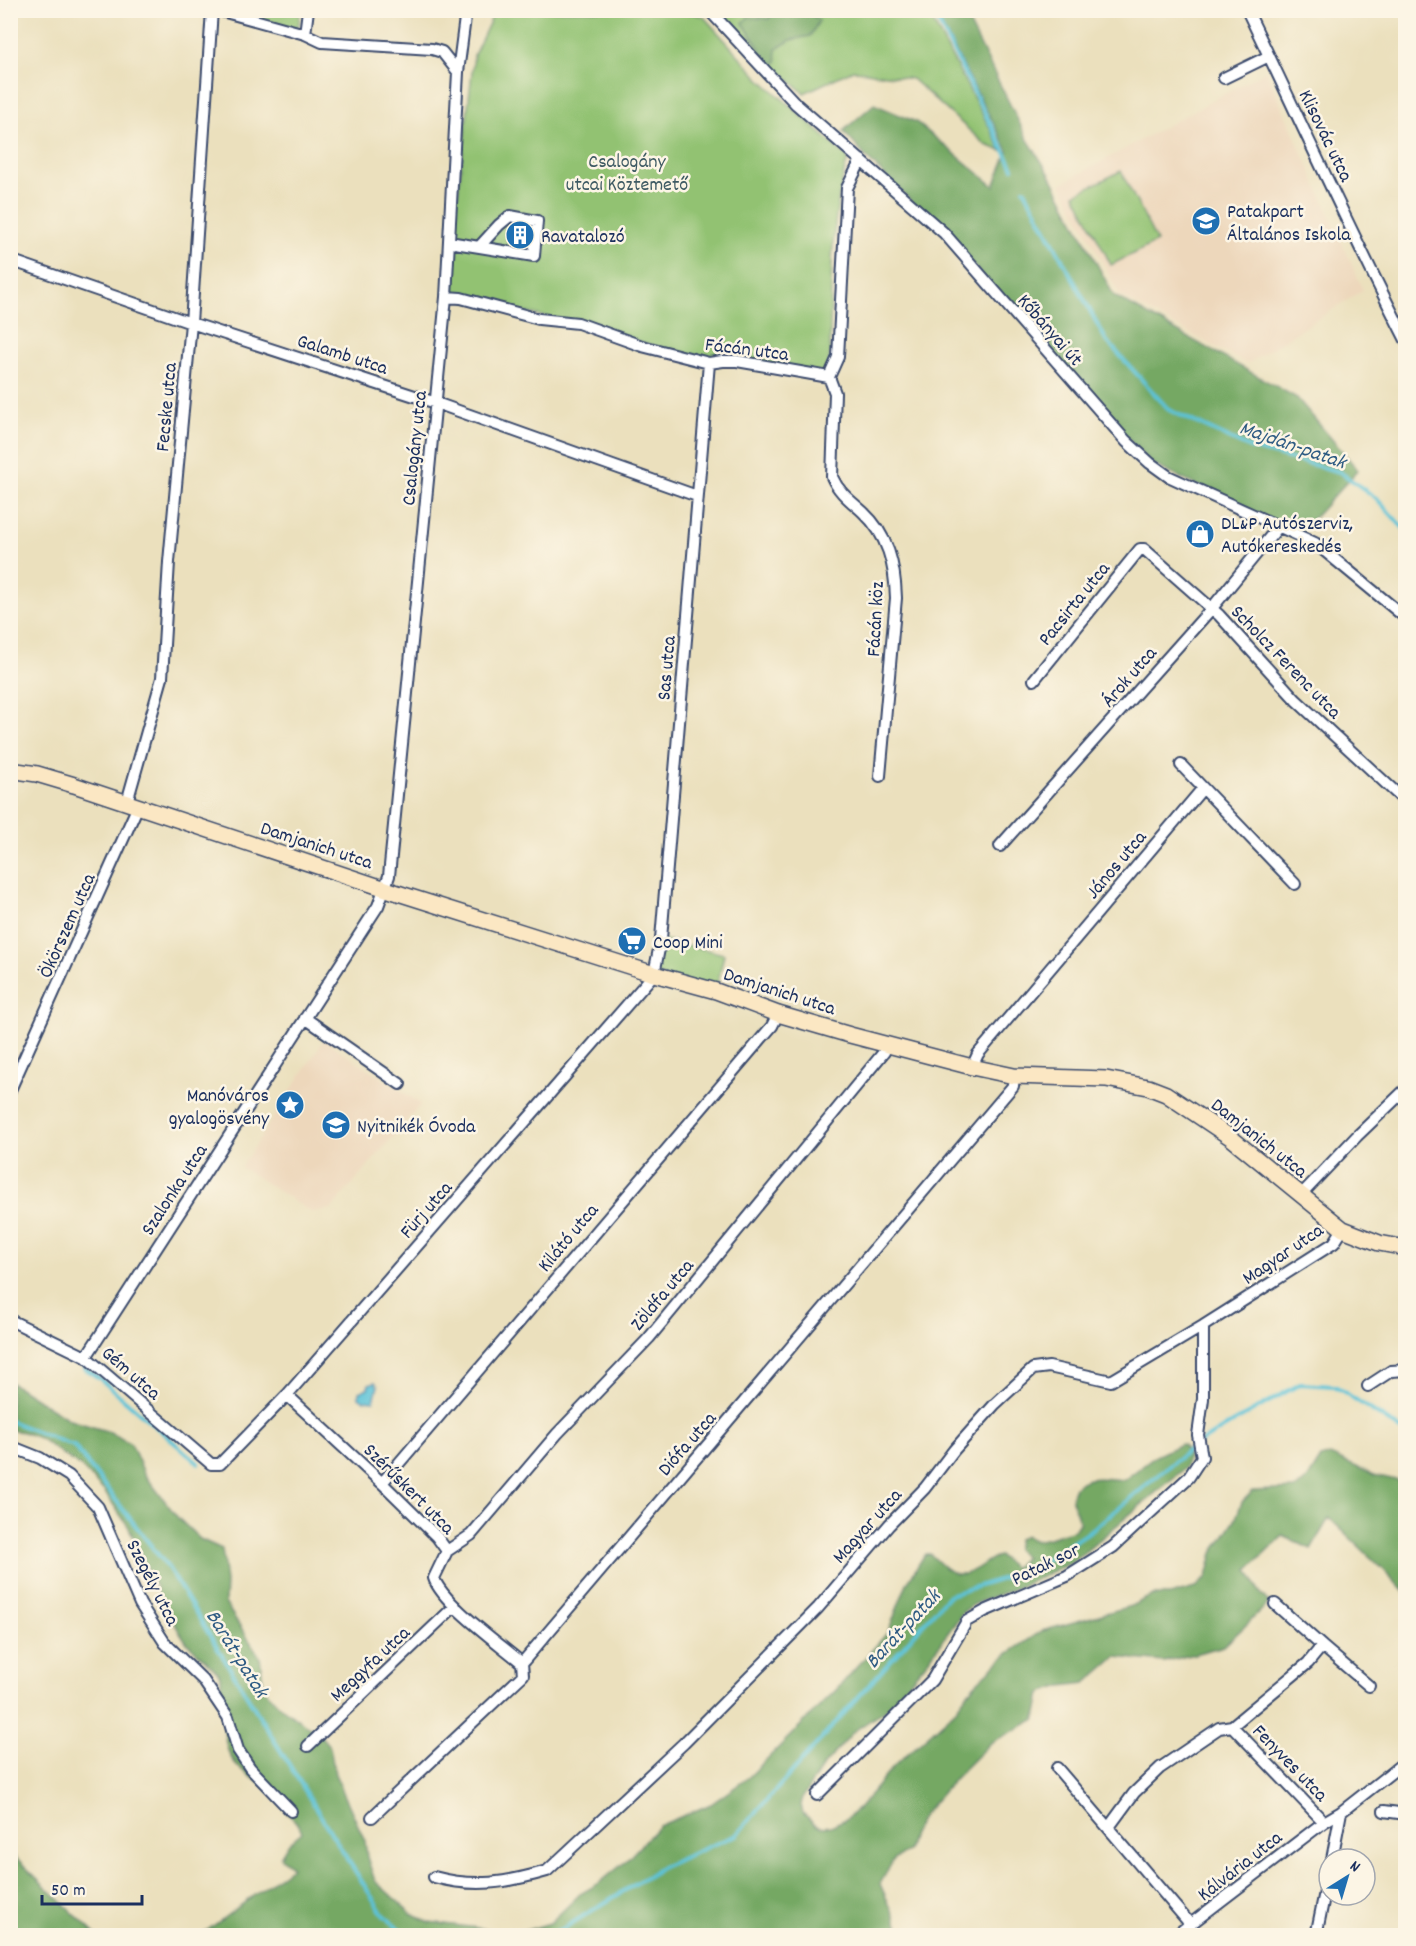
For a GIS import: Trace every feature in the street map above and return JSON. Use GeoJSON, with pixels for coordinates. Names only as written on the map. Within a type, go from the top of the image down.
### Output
{"type":"FeatureCollection","features":[{"type":"Feature","properties":{"kind":"main road","name":"Damjanich utca"},"geometry":{"type":"LineString","coordinates":[[10,770],[36,774],[133,804],[385,889],[654,974],[716,991],[778,1014],[887,1045],[1014,1076],[1106,1079],[1131,1083],[1166,1094],[1230,1137],[1343,1229],[1379,1243],[1406,1248]]}},
{"type":"Feature","properties":{"kind":"street","name":"Fecske utca"},"geometry":{"type":"LineString","coordinates":[[133,804],[162,678],[169,562],[191,323],[212,10]]}},
{"type":"Feature","properties":{"kind":"street"},"geometry":{"type":"LineString","coordinates":[[218,10],[305,34],[322,42],[432,49],[442,52],[458,72]]}},
{"type":"Feature","properties":{"kind":"street"},"geometry":{"type":"LineString","coordinates":[[305,34],[308,10]]}},
{"type":"Feature","properties":{"kind":"street","name":"Csalogány utca"},"geometry":{"type":"LineString","coordinates":[[385,889],[389,876],[446,297],[458,72],[466,10]]}},
{"type":"Feature","properties":{"kind":"street","name":"Kőbányai út"},"geometry":{"type":"LineString","coordinates":[[709,10],[796,104],[944,233],[1096,409],[1144,459],[1168,476],[1315,543],[1406,618]]}},
{"type":"Feature","properties":{"kind":"street","name":"Klisovác utca"},"geometry":{"type":"LineString","coordinates":[[1247,10],[1360,251],[1406,340]]}},
{"type":"Feature","properties":{"kind":"street"},"geometry":{"type":"LineString","coordinates":[[1224,78],[1269,57]]}},
{"type":"Feature","properties":{"kind":"street"},"geometry":{"type":"LineString","coordinates":[[829,377],[838,357],[847,188],[861,160]]}},
{"type":"Feature","properties":{"kind":"street"},"geometry":{"type":"LineString","coordinates":[[449,242],[479,247],[534,256],[537,220],[510,216],[479,247]]}},
{"type":"Feature","properties":{"kind":"street","name":"Galamb utca"},"geometry":{"type":"LineString","coordinates":[[10,260],[191,323],[436,403],[697,496]]}},
{"type":"Feature","properties":{"kind":"street","name":"Fácán utca"},"geometry":{"type":"LineString","coordinates":[[446,297],[461,298],[540,319],[578,323],[642,346],[709,363],[737,362],[829,377]]}},
{"type":"Feature","properties":{"kind":"street","name":"Sas utca"},"geometry":{"type":"LineString","coordinates":[[654,974],[661,939],[709,363]]}},
{"type":"Feature","properties":{"kind":"street","name":"Fácán köz"},"geometry":{"type":"LineString","coordinates":[[829,377],[835,393],[832,477],[836,487],[866,515],[883,537],[891,554],[895,575],[896,598],[880,776]]}},
{"type":"Feature","properties":{"kind":"street","name":"Árok utca"},"geometry":{"type":"LineString","coordinates":[[1000,846],[1212,608],[1279,526]]}},
{"type":"Feature","properties":{"kind":"street","name":"Scholcz Ferenc utca"},"geometry":{"type":"LineString","coordinates":[[1140,549],[1144,549],[1212,608],[1296,700],[1406,802]]}},
{"type":"Feature","properties":{"kind":"street","name":"Pacsirta utca"},"geometry":{"type":"LineString","coordinates":[[1034,680],[1140,549]]}},
{"type":"Feature","properties":{"kind":"street"},"geometry":{"type":"LineString","coordinates":[[1181,765],[1296,884]]}},
{"type":"Feature","properties":{"kind":"street","name":"János utca"},"geometry":{"type":"LineString","coordinates":[[972,1067],[978,1054],[1203,788]]}},
{"type":"Feature","properties":{"kind":"street","name":"Ökörszem utca"},"geometry":{"type":"LineString","coordinates":[[10,1090],[133,804]]}},
{"type":"Feature","properties":{"kind":"street","name":"Szalonka utca"},"geometry":{"type":"LineString","coordinates":[[86,1357],[378,906],[385,889]]}},
{"type":"Feature","properties":{"kind":"street","name":"Fürj utca"},"geometry":{"type":"LineString","coordinates":[[220,1464],[287,1395],[654,974]]}},
{"type":"Feature","properties":{"kind":"street","name":"Kilátó utca"},"geometry":{"type":"LineString","coordinates":[[382,1483],[772,1026],[778,1014]]}},
{"type":"Feature","properties":{"kind":"street"},"geometry":{"type":"LineString","coordinates":[[305,1018],[400,1084]]}},
{"type":"Feature","properties":{"kind":"street","name":"Zöldfa utca"},"geometry":{"type":"LineString","coordinates":[[447,1551],[471,1535],[557,1434],[649,1338],[826,1125],[884,1052],[887,1045]]}},
{"type":"Feature","properties":{"kind":"street","name":"Diófa utca"},"geometry":{"type":"LineString","coordinates":[[372,1817],[523,1675],[522,1663],[1013,1086],[1014,1076]]}},
{"type":"Feature","properties":{"kind":"street"},"geometry":{"type":"LineString","coordinates":[[1301,1196],[1406,1089]]}},
{"type":"Feature","properties":{"kind":"street","name":"Magyar utca"},"geometry":{"type":"LineString","coordinates":[[434,1876],[456,1883],[483,1884],[521,1879],[547,1871],[684,1743],[818,1608],[889,1525],[925,1488],[954,1450],[995,1404],[1033,1369],[1049,1367],[1111,1381],[1334,1243],[1343,1229]]}},
{"type":"Feature","properties":{"kind":"street","name":"Gém utca"},"geometry":{"type":"LineString","coordinates":[[10,1320],[86,1357],[211,1464],[220,1464]]}},
{"type":"Feature","properties":{"kind":"street","name":"Patak sor"},"geometry":{"type":"LineString","coordinates":[[817,1795],[932,1680],[968,1621],[985,1611],[1067,1576],[1113,1547],[1189,1477],[1202,1457],[1198,1435],[1203,1399],[1203,1326]]}},
{"type":"Feature","properties":{"kind":"street"},"geometry":{"type":"LineString","coordinates":[[1368,1386],[1391,1371],[1406,1370]]}},
{"type":"Feature","properties":{"kind":"street","name":"Szérűskert utca"},"geometry":{"type":"LineString","coordinates":[[287,1395],[437,1537],[447,1551],[434,1578],[436,1586],[455,1606],[522,1663]]}},
{"type":"Feature","properties":{"kind":"street","name":"Szegély utca"},"geometry":{"type":"LineString","coordinates":[[10,1446],[40,1458],[69,1476],[98,1507],[140,1604],[165,1643],[202,1680],[228,1717],[238,1750],[250,1768],[291,1811]]}},
{"type":"Feature","properties":{"kind":"street"},"geometry":{"type":"LineString","coordinates":[[1275,1604],[1369,1686]]}},
{"type":"Feature","properties":{"kind":"street","name":"Meggyfa utca"},"geometry":{"type":"LineString","coordinates":[[308,1746],[455,1606]]}},
{"type":"Feature","properties":{"kind":"street","name":"Fenyves utca"},"geometry":{"type":"LineString","coordinates":[[1109,1827],[1134,1793],[1160,1768],[1219,1728],[1232,1726],[1308,1663],[1322,1647]]}},
{"type":"Feature","properties":{"kind":"street","name":"Fenyves utca"},"geometry":{"type":"LineString","coordinates":[[1232,1726],[1324,1822]]}},
{"type":"Feature","properties":{"kind":"street"},"geometry":{"type":"LineString","coordinates":[[1334,1847],[1341,1812],[1406,1761]]}},
{"type":"Feature","properties":{"kind":"street"},"geometry":{"type":"LineString","coordinates":[[1057,1768],[1191,1925]]}},
{"type":"Feature","properties":{"kind":"street"},"geometry":{"type":"LineString","coordinates":[[1384,1810],[1406,1814]]}},
{"type":"Feature","properties":{"kind":"street","name":"Kálvária utca"},"geometry":{"type":"LineString","coordinates":[[1175,1935],[1324,1822],[1341,1812]]}},
{"type":"Feature","properties":{"kind":"street"},"geometry":{"type":"LineString","coordinates":[[1316,1935],[1322,1907]]}},
{"type":"Feature","properties":{"kind":"shaded area","name":"Patakpart Általános Iskola"},"geometry":{"type":"Polygon","coordinates":[[[1266,71],[1363,290],[1247,364],[1120,296],[1061,184],[1266,71]]]}},
{"type":"Feature","properties":{"kind":"shaded area","name":"Nyitnikék Óvoda"},"geometry":{"type":"Polygon","coordinates":[[[324,1040],[421,1104],[331,1209],[311,1212],[241,1167],[324,1040]]]}},
{"type":"Feature","properties":{"kind":"green space","name":"Csalogány utcai Köztemető"},"geometry":{"type":"Polygon","coordinates":[[[679,10],[703,16],[758,77],[848,158],[841,185],[834,239],[829,377],[737,361],[709,363],[578,323],[446,297],[474,55],[495,11],[679,10]]]}},
{"type":"Feature","properties":{"kind":"green space"},"geometry":{"type":"Polygon","coordinates":[[[237,11],[300,11],[299,25],[293,29],[237,11]]]}},
{"type":"Feature","properties":{"kind":"green space"},"geometry":{"type":"Polygon","coordinates":[[[715,11],[927,11],[1002,151],[986,145],[912,79],[853,70],[804,93],[737,34],[715,11]]]}},
{"type":"Feature","properties":{"kind":"green space"},"geometry":{"type":"Polygon","coordinates":[[[774,11],[808,11],[819,21],[810,36],[791,40],[776,49],[777,62],[769,63],[743,23],[748,17],[769,19],[774,11]]]}},
{"type":"Feature","properties":{"kind":"green space"},"geometry":{"type":"Polygon","coordinates":[[[934,11],[963,11],[1028,140],[1050,175],[1114,296],[1297,398],[1358,470],[1298,535],[1150,463],[944,233],[865,156],[843,131],[874,104],[916,122],[994,186],[1008,151],[934,11]]]}},
{"type":"Feature","properties":{"kind":"green space"},"geometry":{"type":"Polygon","coordinates":[[[1121,171],[1157,242],[1111,265],[1075,194],[1121,171]]]}},
{"type":"Feature","properties":{"kind":"green space"},"geometry":{"type":"Polygon","coordinates":[[[661,939],[724,954],[716,991],[654,974],[661,939]]]}},
{"type":"Feature","properties":{"kind":"green space"},"geometry":{"type":"Polygon","coordinates":[[[10,1382],[70,1420],[110,1432],[131,1444],[145,1475],[178,1518],[200,1539],[222,1549],[226,1582],[225,1603],[260,1657],[264,1689],[281,1707],[320,1735],[330,1747],[335,1774],[365,1841],[367,1857],[375,1881],[411,1913],[429,1922],[518,1933],[550,1923],[580,1894],[598,1884],[625,1862],[659,1826],[711,1804],[749,1777],[838,1688],[888,1632],[907,1583],[925,1554],[930,1554],[948,1570],[960,1574],[973,1570],[999,1556],[1014,1568],[1025,1557],[1016,1549],[1018,1539],[1025,1536],[1035,1541],[1074,1530],[1080,1522],[1072,1499],[1078,1484],[1084,1480],[1100,1478],[1124,1480],[1156,1456],[1181,1444],[1184,1445],[1188,1456],[1185,1468],[1073,1562],[1019,1587],[974,1604],[963,1612],[929,1659],[888,1708],[853,1732],[820,1770],[803,1797],[801,1805],[803,1813],[822,1827],[831,1826],[846,1819],[859,1808],[896,1764],[953,1713],[973,1686],[1007,1654],[1042,1631],[1131,1606],[1153,1595],[1170,1595],[1195,1588],[1207,1577],[1213,1553],[1236,1518],[1242,1502],[1253,1491],[1295,1489],[1308,1479],[1321,1458],[1330,1455],[1374,1475],[1405,1482],[1405,1593],[1329,1518],[1311,1549],[1283,1536],[1248,1570],[1259,1591],[1269,1603],[1224,1646],[1164,1662],[1116,1657],[1086,1683],[1062,1686],[1041,1693],[1036,1719],[990,1743],[923,1815],[912,1836],[908,1852],[894,1859],[880,1884],[903,1935],[201,1935],[292,1867],[280,1857],[289,1843],[302,1832],[299,1825],[287,1813],[284,1797],[249,1776],[232,1759],[224,1733],[221,1680],[218,1672],[187,1643],[168,1614],[128,1526],[104,1491],[81,1467],[39,1438],[11,1430],[10,1382]]]}},
{"type":"Feature","properties":{"kind":"green space"},"geometry":{"type":"Polygon","coordinates":[[[11,1853],[96,1935],[11,1935],[11,1853]]]}},
{"type":"Feature","properties":{"kind":"water"},"geometry":{"type":"Polygon","coordinates":[[[375,1382],[378,1386],[374,1401],[363,1400],[359,1397],[359,1392],[375,1382]]]}},
{"type":"Feature","properties":{"kind":"waterway","name":"Majdán-patak"},"geometry":{"type":"LineString","coordinates":[[932,10],[1013,168]]}},
{"type":"Feature","properties":{"kind":"waterway","name":"Majdán-patak"},"geometry":{"type":"LineString","coordinates":[[1024,189],[1106,340],[1169,410],[1250,448],[1340,472],[1376,498],[1406,531]]}},
{"type":"Feature","properties":{"kind":"waterway"},"geometry":{"type":"LineString","coordinates":[[84,1368],[99,1378],[199,1464]]}},
{"type":"Feature","properties":{"kind":"waterway","name":"Barát-patak"},"geometry":{"type":"LineString","coordinates":[[546,1936],[564,1928],[664,1866],[736,1835],[949,1595],[1031,1570],[1093,1529],[1191,1448],[1225,1427],[1300,1384],[1335,1386],[1406,1433]]}},
{"type":"Feature","properties":{"kind":"waterway","name":"Barát-patak"},"geometry":{"type":"LineString","coordinates":[[10,1421],[74,1446],[169,1569],[384,1916],[409,1936]]}},
{"type":"Feature","properties":{"kind":"place","name":"Patakpart Általános Iskola"},"geometry":{"type":"Point","coordinates":[1206,221]}},
{"type":"Feature","properties":{"kind":"place","name":"Ravatalozó"},"geometry":{"type":"Point","coordinates":[520,235]}},
{"type":"Feature","properties":{"kind":"place","name":"DL&P Autószerviz, Autókereskedés"},"geometry":{"type":"Point","coordinates":[1200,534]}},
{"type":"Feature","properties":{"kind":"place","name":"Coop Mini"},"geometry":{"type":"Point","coordinates":[632,941]}},
{"type":"Feature","properties":{"kind":"place","name":"Manóváros gyalogösvény"},"geometry":{"type":"Point","coordinates":[290,1105]}},
{"type":"Feature","properties":{"kind":"place","name":"Nyitnikék Óvoda"},"geometry":{"type":"Point","coordinates":[336,1125]}}]}
